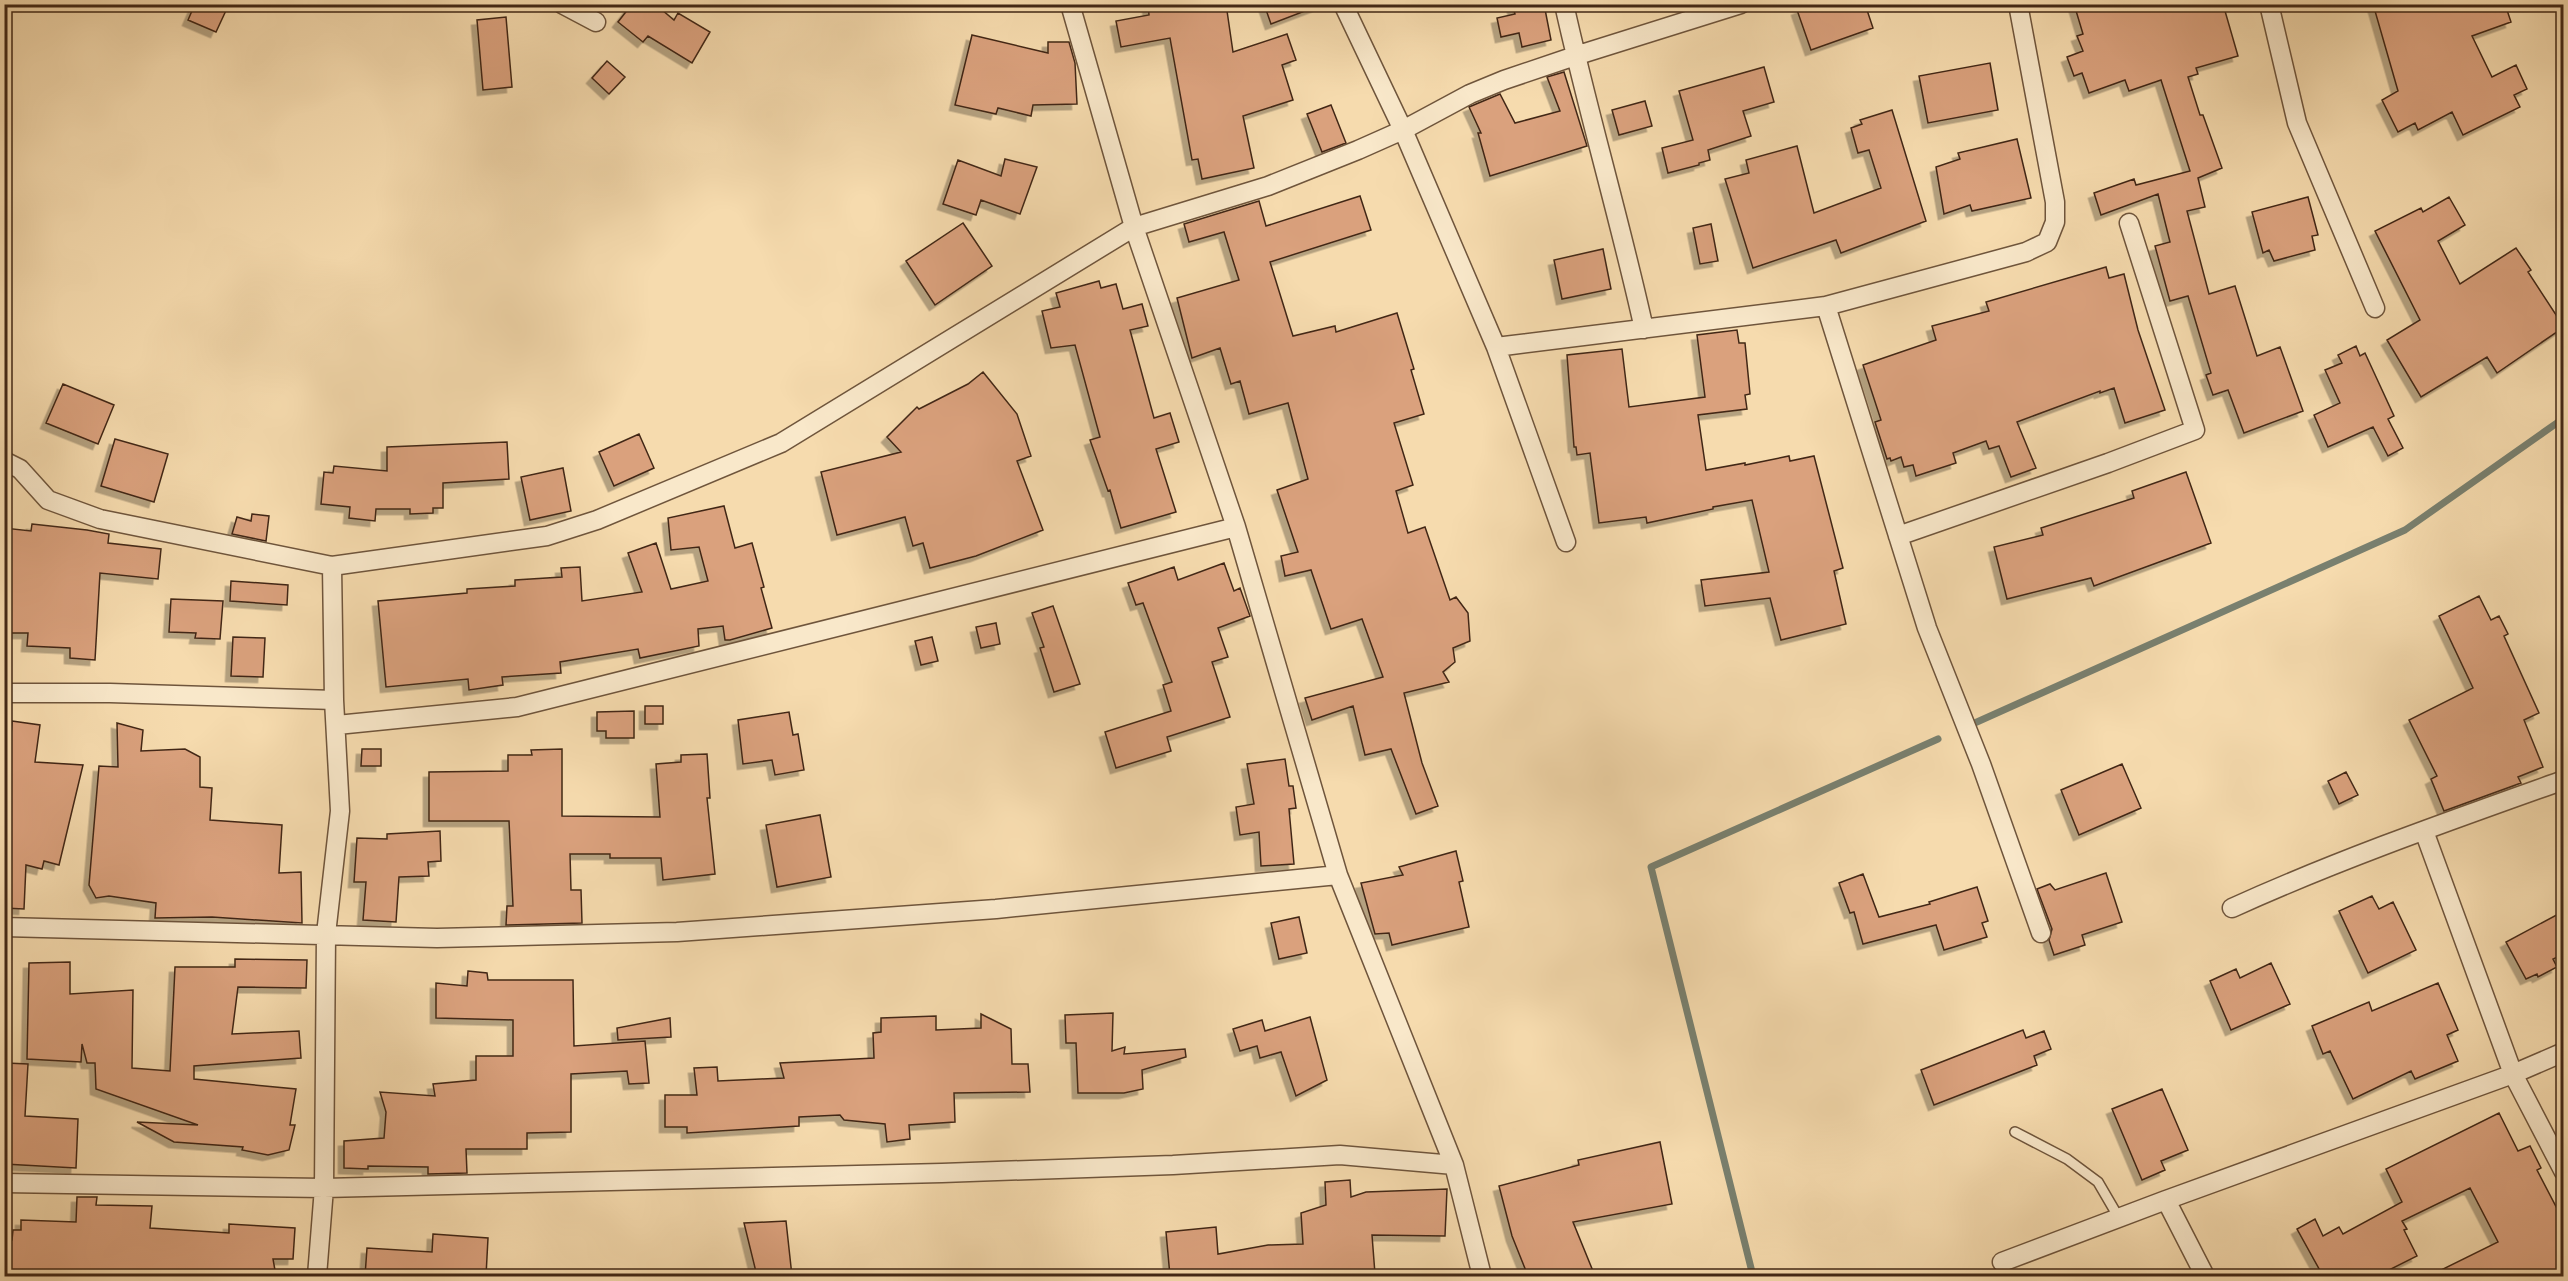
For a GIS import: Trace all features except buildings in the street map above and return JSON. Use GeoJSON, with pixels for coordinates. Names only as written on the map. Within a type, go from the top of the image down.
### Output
{"type":"FeatureCollection","features":[{"type":"Feature","properties":{"kind":"street"},"geometry":{"type":"LineString","coordinates":[[562,4],[596,22]]}},
{"type":"Feature","properties":{"kind":"street"},"geometry":{"type":"LineString","coordinates":[[1070,4],[1134,227],[1236,527],[1338,875],[1455,1165],[1482,1276]]}},
{"type":"Feature","properties":{"kind":"street"},"geometry":{"type":"LineString","coordinates":[[1343,4],[1403,130],[1496,347],[1566,542]]}},
{"type":"Feature","properties":{"kind":"street"},"geometry":{"type":"LineString","coordinates":[[1564,4],[1575,56],[1621,224],[1644,329]]}},
{"type":"Feature","properties":{"kind":"street"},"geometry":{"type":"LineString","coordinates":[[4,461],[20,469],[48,500],[100,519],[332,566],[547,536],[597,520],[781,443],[1134,227],[1268,186],[1403,130],[1470,94],[1575,56],[1741,4]]}},
{"type":"Feature","properties":{"kind":"street"},"geometry":{"type":"LineString","coordinates":[[1496,347],[1826,306],[2026,252],[2047,242],[2055,222],[2055,202],[2018,4]]}},
{"type":"Feature","properties":{"kind":"street"},"geometry":{"type":"LineString","coordinates":[[2269,4],[2297,123],[2375,308]]}},
{"type":"Feature","properties":{"kind":"street"},"geometry":{"type":"LineString","coordinates":[[1898,536],[2108,463],[2195,430],[2129,224]]}},
{"type":"Feature","properties":{"kind":"street"},"geometry":{"type":"LineString","coordinates":[[1826,306],[1927,628],[1981,764],[2041,933]]}},
{"type":"Feature","properties":{"kind":"street"},"geometry":{"type":"LineString","coordinates":[[337,725],[517,707],[1236,527]]}},
{"type":"Feature","properties":{"kind":"street"},"geometry":{"type":"LineString","coordinates":[[317,1276],[324,1188],[326,934],[340,811],[334,700],[332,566]]}},
{"type":"Feature","properties":{"kind":"street"},"geometry":{"type":"LineString","coordinates":[[4,693],[110,693],[334,700]]}},
{"type":"Feature","properties":{"kind":"street"},"geometry":{"type":"LineString","coordinates":[[2232,909],[2277,888],[2564,780]]}},
{"type":"Feature","properties":{"kind":"street"},"geometry":{"type":"LineString","coordinates":[[2424,831],[2513,1074],[2564,1172]]}},
{"type":"Feature","properties":{"kind":"street"},"geometry":{"type":"LineString","coordinates":[[4,927],[448,938],[677,932],[996,909],[1338,875]]}},
{"type":"Feature","properties":{"kind":"street"},"geometry":{"type":"LineString","coordinates":[[2002,1262],[2513,1074],[2564,1052]]}},
{"type":"Feature","properties":{"kind":"street"},"geometry":{"type":"LineString","coordinates":[[4,1184],[324,1188],[954,1173],[1173,1165],[1340,1155],[1455,1165]]}},
{"type":"Feature","properties":{"kind":"street"},"geometry":{"type":"LineString","coordinates":[[2166,1200],[2205,1276]]}},
{"type":"Feature","properties":{"kind":"lane"},"geometry":{"type":"LineString","coordinates":[[2015,1132],[2067,1159],[2098,1182],[2119,1218]]}},
{"type":"Feature","properties":{"kind":"waterway"},"geometry":{"type":"LineString","coordinates":[[1968,726],[2405,530],[2564,418]]}},
{"type":"Feature","properties":{"kind":"waterway"},"geometry":{"type":"LineString","coordinates":[[1753,1276],[1651,867],[1938,739]]}}]}
